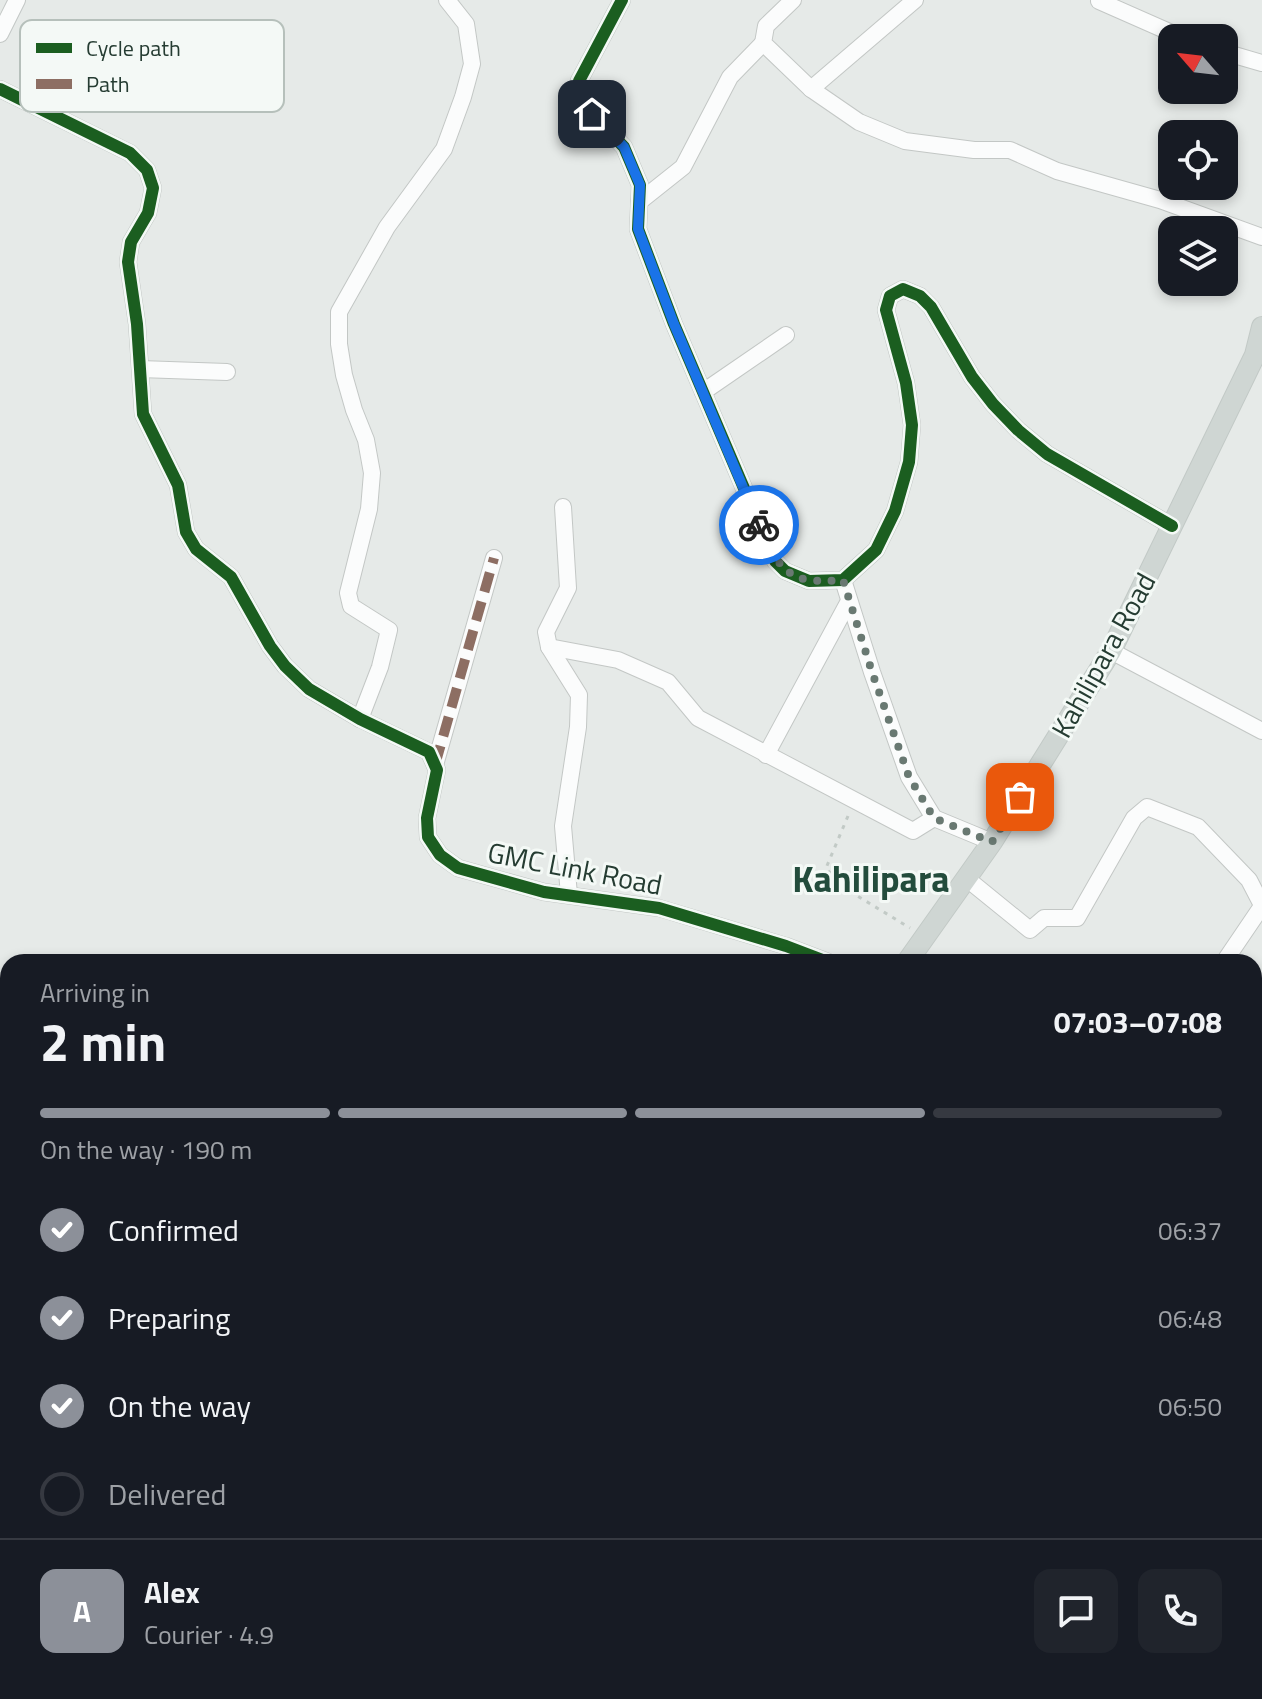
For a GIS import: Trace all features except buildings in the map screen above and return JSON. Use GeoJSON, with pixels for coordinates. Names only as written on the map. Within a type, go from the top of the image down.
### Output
{"type":"FeatureCollection","features":[{"type":"Feature","properties":{"kind":"main road","name":"Kahilipara Road"},"geometry":{"type":"LineString","coordinates":[[913,954],[992,842],[1111,651],[1258,357],[1262,327]]}},
{"type":"Feature","properties":{"kind":"street"},"geometry":{"type":"LineString","coordinates":[[0,34],[17,0]]}},
{"type":"Feature","properties":{"kind":"street"},"geometry":{"type":"LineString","coordinates":[[360,719],[380,667],[389,630],[351,606],[348,593],[369,509],[372,473],[366,440],[344,375],[339,344],[339,312],[387,227],[444,149],[463,97],[472,64],[466,24],[447,0]]}},
{"type":"Feature","properties":{"kind":"street"},"geometry":{"type":"LineString","coordinates":[[622,0],[579,81],[592,114],[624,147],[640,185],[638,229],[775,561],[785,571],[809,581],[843,580],[876,550],[895,511],[909,462],[912,425],[906,383],[886,310],[890,296],[903,289],[920,296],[931,307],[972,377],[1018,430],[1047,454],[1172,526]]}},
{"type":"Feature","properties":{"kind":"street"},"geometry":{"type":"LineString","coordinates":[[639,202],[683,167],[730,77],[763,43],[766,26],[793,0]]}},
{"type":"Feature","properties":{"kind":"street"},"geometry":{"type":"LineString","coordinates":[[811,89],[915,0]]}},
{"type":"Feature","properties":{"kind":"street"},"geometry":{"type":"LineString","coordinates":[[1099,1],[1158,27]]}},
{"type":"Feature","properties":{"kind":"street"},"geometry":{"type":"LineString","coordinates":[[763,43],[811,89],[859,122],[905,141],[974,150],[1010,150],[1057,171],[1160,200],[1262,237]]}},
{"type":"Feature","properties":{"kind":"street"},"geometry":{"type":"LineString","coordinates":[[1238,56],[1262,63]]}},
{"type":"Feature","properties":{"kind":"street"},"geometry":{"type":"LineString","coordinates":[[0,89],[20,99]]}},
{"type":"Feature","properties":{"kind":"street"},"geometry":{"type":"LineString","coordinates":[[47,112],[130,153],[147,170],[153,188],[148,213],[131,242],[128,262],[143,414],[178,485],[186,532],[196,549],[231,577],[285,666],[309,689],[360,719],[429,752],[435,765]]}},
{"type":"Feature","properties":{"kind":"street"},"geometry":{"type":"LineString","coordinates":[[703,392],[786,335]]}},
{"type":"Feature","properties":{"kind":"street"},"geometry":{"type":"LineString","coordinates":[[140,369],[227,372]]}},
{"type":"Feature","properties":{"kind":"street"},"geometry":{"type":"LineString","coordinates":[[563,507],[568,588],[546,632],[549,647],[579,695],[578,727],[563,826],[569,895]]}},
{"type":"Feature","properties":{"kind":"street","name":"GMC Link Road"},"geometry":{"type":"LineString","coordinates":[[494,558],[435,765],[437,770],[427,818],[428,837],[440,855],[458,868],[544,892],[659,908],[807,954]]}},
{"type":"Feature","properties":{"kind":"street"},"geometry":{"type":"LineString","coordinates":[[843,580],[909,777],[934,818],[992,842]]}},
{"type":"Feature","properties":{"kind":"street"},"geometry":{"type":"LineString","coordinates":[[766,755],[849,601]]}},
{"type":"Feature","properties":{"kind":"street"},"geometry":{"type":"LineString","coordinates":[[549,647],[618,660],[668,682],[698,718],[913,831],[934,818]]}},
{"type":"Feature","properties":{"kind":"street"},"geometry":{"type":"LineString","coordinates":[[1111,651],[1262,731]]}},
{"type":"Feature","properties":{"kind":"street"},"geometry":{"type":"LineString","coordinates":[[966,878],[1030,930],[1044,918],[1077,918],[1134,818],[1147,807],[1198,827],[1249,880],[1262,906],[1229,954]]}},
{"type":"Feature","properties":{"kind":"path"},"geometry":{"type":"LineString","coordinates":[[854,802],[826,868],[841,886],[916,932]]}},
{"type":"Feature","properties":{"kind":"marked path"},"geometry":{"type":"LineString","coordinates":[[435,765],[494,558]]}},
{"type":"Feature","properties":{"kind":"cycle path"},"geometry":{"type":"LineString","coordinates":[[622,0],[579,81],[592,114],[624,147],[640,185],[638,229],[674,324],[775,561],[785,571],[809,581],[843,580],[876,550],[895,511],[909,462],[912,425],[906,383],[886,310],[890,296],[903,289],[920,296],[931,307],[972,377],[1018,430],[1047,454],[1172,526]]}},
{"type":"Feature","properties":{"kind":"cycle path"},"geometry":{"type":"LineString","coordinates":[[0,89],[20,99]]}},
{"type":"Feature","properties":{"kind":"cycle path"},"geometry":{"type":"LineString","coordinates":[[47,112],[130,153],[147,170],[153,188],[148,213],[131,242],[128,262],[137,324],[143,414],[178,485],[186,532],[196,549],[231,577],[270,646],[309,689],[360,719],[429,752],[437,770],[427,818],[428,837],[440,855],[458,868],[544,892],[659,908],[807,954]]}},
{"type":"Feature","properties":{"kind":"way so far"},"geometry":{"type":"LineString","coordinates":[[759,525],[775,561],[785,571],[809,581],[843,580],[909,777],[934,818],[992,842],[1020,797]]}},
{"type":"Feature","properties":{"kind":"district","name":"Kahilipara"},"geometry":{"type":"Point","coordinates":[871,878]}},
{"type":"Feature","properties":{"kind":"route"},"geometry":{"type":"LineString","coordinates":[[592,114],[624,147],[640,185],[638,229],[674,324],[759,525]]}}]}
